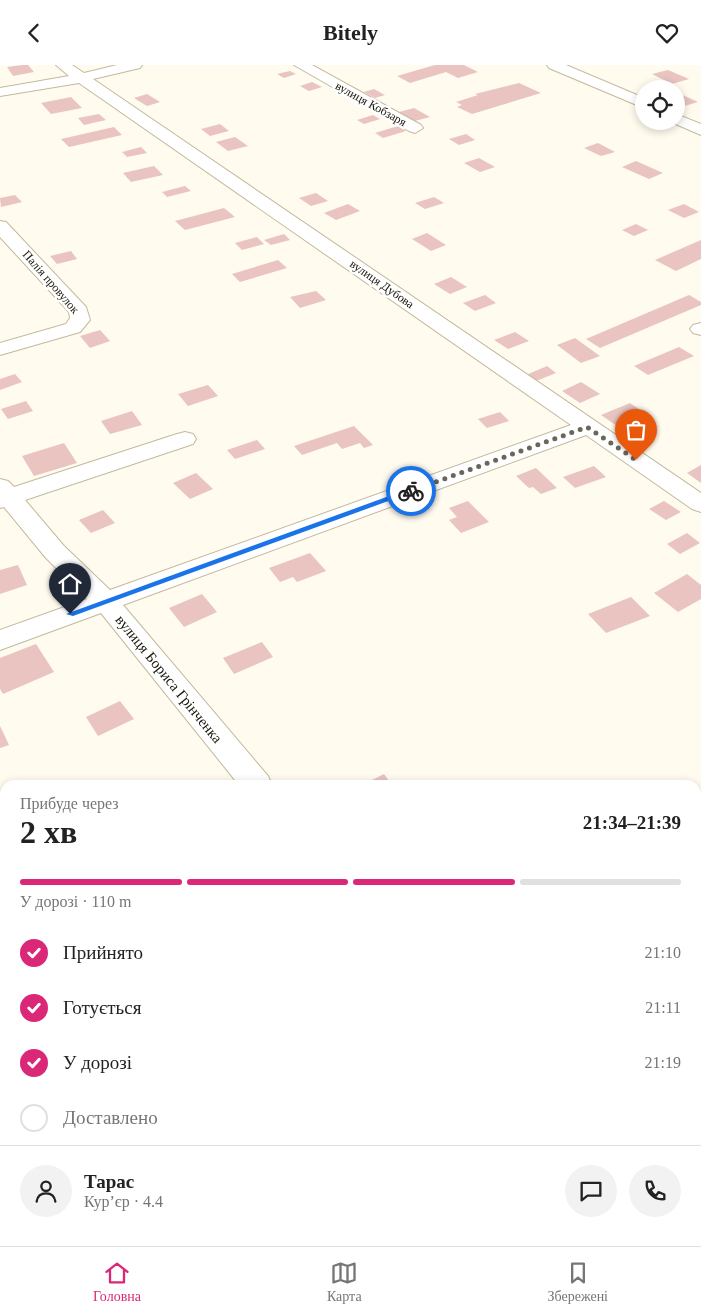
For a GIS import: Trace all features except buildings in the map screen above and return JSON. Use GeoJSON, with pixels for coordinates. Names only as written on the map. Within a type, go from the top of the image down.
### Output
{"type":"FeatureCollection","features":[{"type":"Feature","properties":{"kind":"street","name":"вулиця Дубова"},"geometry":{"type":"LineString","coordinates":[[63,65],[701,504]]}},
{"type":"Feature","properties":{"kind":"street"},"geometry":{"type":"LineString","coordinates":[[0,92],[80,78],[135,65]]}},
{"type":"Feature","properties":{"kind":"street","name":"вулиця Кобзаря"},"geometry":{"type":"LineString","coordinates":[[301,65],[415,128]]}},
{"type":"Feature","properties":{"kind":"street"},"geometry":{"type":"LineString","coordinates":[[554,65],[635,101]]}},
{"type":"Feature","properties":{"kind":"street"},"geometry":{"type":"LineString","coordinates":[[685,123],[701,130]]}},
{"type":"Feature","properties":{"kind":"street","name":"Палія провулок"},"geometry":{"type":"LineString","coordinates":[[0,226],[79,311],[81,317],[79,323],[73,328],[0,349]]}},
{"type":"Feature","properties":{"kind":"street"},"geometry":{"type":"LineString","coordinates":[[0,640],[587,427]]}},
{"type":"Feature","properties":{"kind":"street"},"geometry":{"type":"LineString","coordinates":[[3,494],[185,439]]}},
{"type":"Feature","properties":{"kind":"street","name":"вулиця Бориса Грінченка"},"geometry":{"type":"LineString","coordinates":[[3,494],[55,552],[105,601],[252,780]]}},
{"type":"Feature","properties":{"kind":"way so far"},"geometry":{"type":"LineString","coordinates":[[411,491],[587,427],[636,460]]}},
{"type":"Feature","properties":{"kind":"route"},"geometry":{"type":"LineString","coordinates":[[70,614],[411,491]]}}]}
